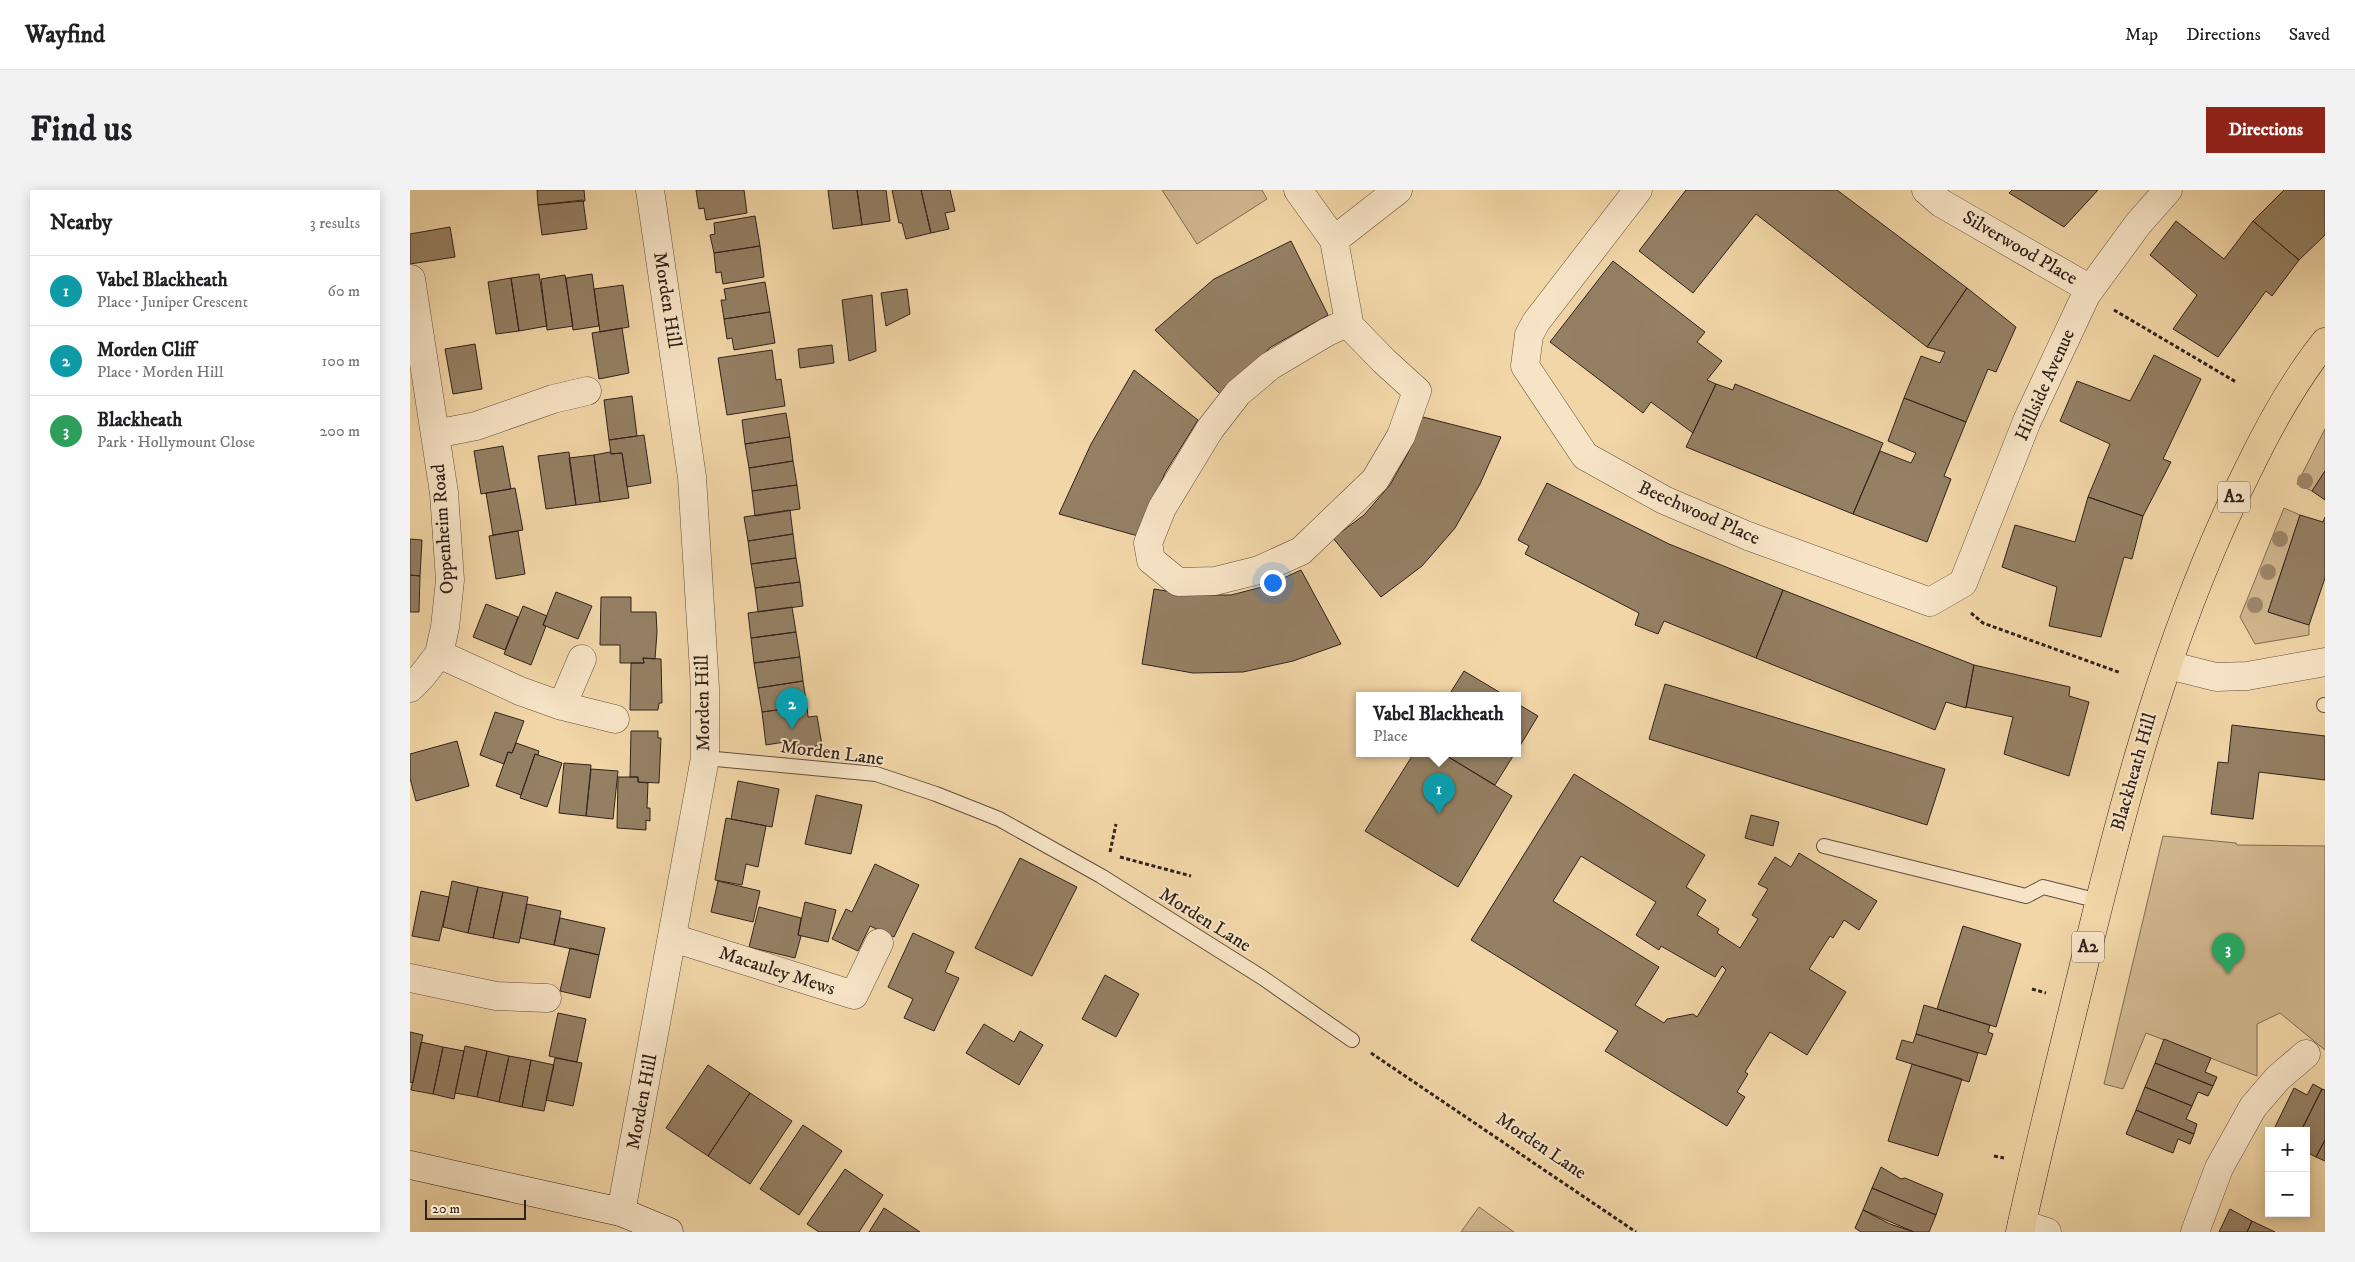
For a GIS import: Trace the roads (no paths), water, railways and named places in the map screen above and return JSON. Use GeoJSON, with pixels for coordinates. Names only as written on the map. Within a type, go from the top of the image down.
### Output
{"type":"FeatureCollection","features":[{"type":"Feature","properties":{"kind":"highway","name":"Blackheath Hill"},"geometry":{"type":"LineString","coordinates":[[2030,1229],[2099,901],[2125,799],[2168,665],[2200,574],[2235,495],[2279,407],[2325,342]]}},
{"type":"Feature","properties":{"kind":"street","name":"Morden Hill"},"geometry":{"type":"LineString","coordinates":[[621,1212],[705,758],[705,688],[692,477],[650,190]]}},
{"type":"Feature","properties":{"kind":"street"},"geometry":{"type":"LineString","coordinates":[[1298,190],[1334,240],[1350,326],[1417,392],[1401,436],[1375,480],[1301,551],[1259,570],[1215,581],[1178,582],[1151,560],[1148,543],[1162,508],[1210,429],[1238,393],[1278,362],[1327,332],[1349,322]]}},
{"type":"Feature","properties":{"kind":"street"},"geometry":{"type":"LineString","coordinates":[[1334,240],[1398,190]]}},
{"type":"Feature","properties":{"kind":"street","name":"Beechwood Place"},"geometry":{"type":"LineString","coordinates":[[1638,190],[1549,305],[1529,335],[1525,366],[1585,456],[1664,500],[1748,536],[1930,602],[1948,593]]}},
{"type":"Feature","properties":{"kind":"street","name":"Silverwood Place"},"geometry":{"type":"LineString","coordinates":[[1926,190],[1941,203],[2090,289]]}},
{"type":"Feature","properties":{"kind":"street","name":"Hillside Avenue"},"geometry":{"type":"LineString","coordinates":[[1948,593],[1963,583],[2027,421],[2090,289],[2138,224],[2168,190]]}},
{"type":"Feature","properties":{"kind":"street","name":"Oppenheim Road"},"geometry":{"type":"LineString","coordinates":[[410,688],[439,654],[445,627],[450,580],[444,493],[411,279]]}},
{"type":"Feature","properties":{"kind":"street"},"geometry":{"type":"LineString","coordinates":[[435,434],[476,426],[554,399],[587,391]]}},
{"type":"Feature","properties":{"kind":"street"},"geometry":{"type":"LineString","coordinates":[[439,654],[520,691],[562,706],[615,719]]}},
{"type":"Feature","properties":{"kind":"street"},"geometry":{"type":"LineString","coordinates":[[562,706],[582,659]]}},
{"type":"Feature","properties":{"kind":"street"},"geometry":{"type":"LineString","coordinates":[[2168,665],[2216,677],[2248,676],[2325,662]]}},
{"type":"Feature","properties":{"kind":"street","name":"Macauley Mews"},"geometry":{"type":"LineString","coordinates":[[673,938],[854,995],[879,942]]}},
{"type":"Feature","properties":{"kind":"street"},"geometry":{"type":"LineString","coordinates":[[410,978],[496,996],[547,998]]}},
{"type":"Feature","properties":{"kind":"street"},"geometry":{"type":"LineString","coordinates":[[2195,1232],[2219,1168],[2253,1107],[2278,1078],[2306,1054]]}},
{"type":"Feature","properties":{"kind":"street"},"geometry":{"type":"LineString","coordinates":[[410,1165],[621,1212],[669,1232]]}},
{"type":"Feature","properties":{"kind":"lane","name":"Morden Lane"},"geometry":{"type":"LineString","coordinates":[[705,758],[876,774],[936,794],[998,819],[1101,876],[1263,978],[1352,1040]]}},
{"type":"Feature","properties":{"kind":"lane"},"geometry":{"type":"LineString","coordinates":[[1824,846],[2026,896],[2043,887],[2099,901]]}},
{"type":"Feature","properties":{"kind":"place","name":"Morden Cliff"},"geometry":{"type":"Point","coordinates":[792,729]}},
{"type":"Feature","properties":{"kind":"place","name":"Vabel Blackheath"},"geometry":{"type":"Point","coordinates":[1439,814]}},
{"type":"Feature","properties":{"kind":"place","name":"Blackheath"},"geometry":{"type":"Point","coordinates":[2228,974]}}]}
